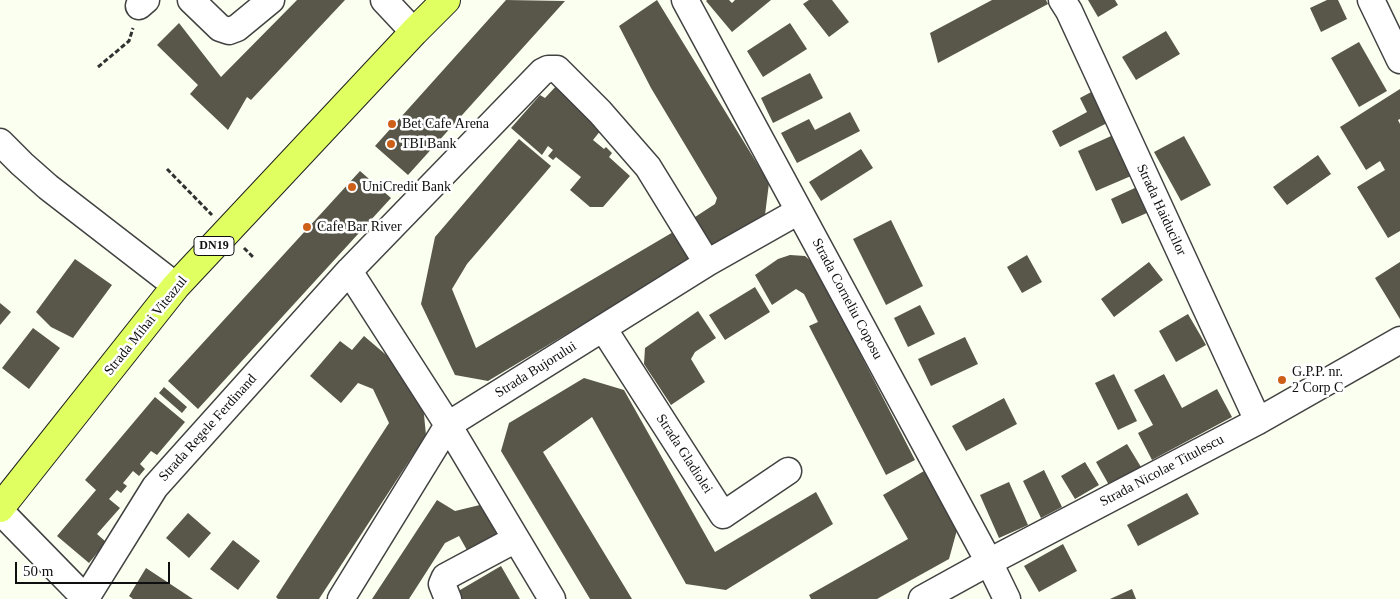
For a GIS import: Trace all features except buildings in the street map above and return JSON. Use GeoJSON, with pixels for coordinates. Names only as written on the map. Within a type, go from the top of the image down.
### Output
{"type":"FeatureCollection","features":[{"type":"Feature","properties":{"kind":"main road","name":"Strada Mihai Viteazul"},"geometry":{"type":"LineString","coordinates":[[0,510],[176,286],[446,0]]}},
{"type":"Feature","properties":{"kind":"street"},"geometry":{"type":"LineString","coordinates":[[192,0],[220,28],[229,30],[237,28],[271,0]]}},
{"type":"Feature","properties":{"kind":"street"},"geometry":{"type":"LineString","coordinates":[[384,0],[414,32]]}},
{"type":"Feature","properties":{"kind":"street","name":"Strada Corneliu Coposu"},"geometry":{"type":"LineString","coordinates":[[685,0],[800,210],[1007,599]]}},
{"type":"Feature","properties":{"kind":"street","name":"Strada Haiducilor"},"geometry":{"type":"LineString","coordinates":[[1062,0],[1069,11],[1258,421]]}},
{"type":"Feature","properties":{"kind":"street"},"geometry":{"type":"LineString","coordinates":[[1371,0],[1400,60]]}},
{"type":"Feature","properties":{"kind":"street","name":"Strada Regele Ferdinand"},"geometry":{"type":"LineString","coordinates":[[86,599],[155,487],[349,272],[542,72],[548,69],[557,69],[600,112],[648,167],[707,264]]}},
{"type":"Feature","properties":{"kind":"street"},"geometry":{"type":"LineString","coordinates":[[0,142],[48,187],[176,286]]}},
{"type":"Feature","properties":{"kind":"street","name":"Strada Bujorului"},"geometry":{"type":"LineString","coordinates":[[341,599],[448,425],[707,264],[800,210]]}},
{"type":"Feature","properties":{"kind":"street"},"geometry":{"type":"LineString","coordinates":[[349,272],[448,425],[552,599]]}},
{"type":"Feature","properties":{"kind":"street","name":"Strada Gladiolei"},"geometry":{"type":"LineString","coordinates":[[603,328],[723,514],[788,471]]}},
{"type":"Feature","properties":{"kind":"street","name":"Strada Nicolae Titulescu"},"geometry":{"type":"LineString","coordinates":[[922,599],[1258,421],[1400,340]]}},
{"type":"Feature","properties":{"kind":"street"},"geometry":{"type":"LineString","coordinates":[[0,510],[86,599]]}},
{"type":"Feature","properties":{"kind":"street"},"geometry":{"type":"LineString","coordinates":[[448,599],[442,584],[445,577],[516,539]]}},
{"type":"Feature","properties":{"kind":"path"},"geometry":{"type":"LineString","coordinates":[[98,67],[129,42],[142,3]]}},
{"type":"Feature","properties":{"kind":"place","name":"Bet Cafe Arena"},"geometry":{"type":"Point","coordinates":[392,124]}},
{"type":"Feature","properties":{"kind":"place","name":"TBI Bank"},"geometry":{"type":"Point","coordinates":[391,144]}},
{"type":"Feature","properties":{"kind":"place","name":"UniCredit Bank"},"geometry":{"type":"Point","coordinates":[352,187]}},
{"type":"Feature","properties":{"kind":"place","name":"Cafe Bar River"},"geometry":{"type":"Point","coordinates":[307,227]}},
{"type":"Feature","properties":{"kind":"place","name":"G.P.P. nr. 2 Corp C"},"geometry":{"type":"Point","coordinates":[1282,380]}}]}
